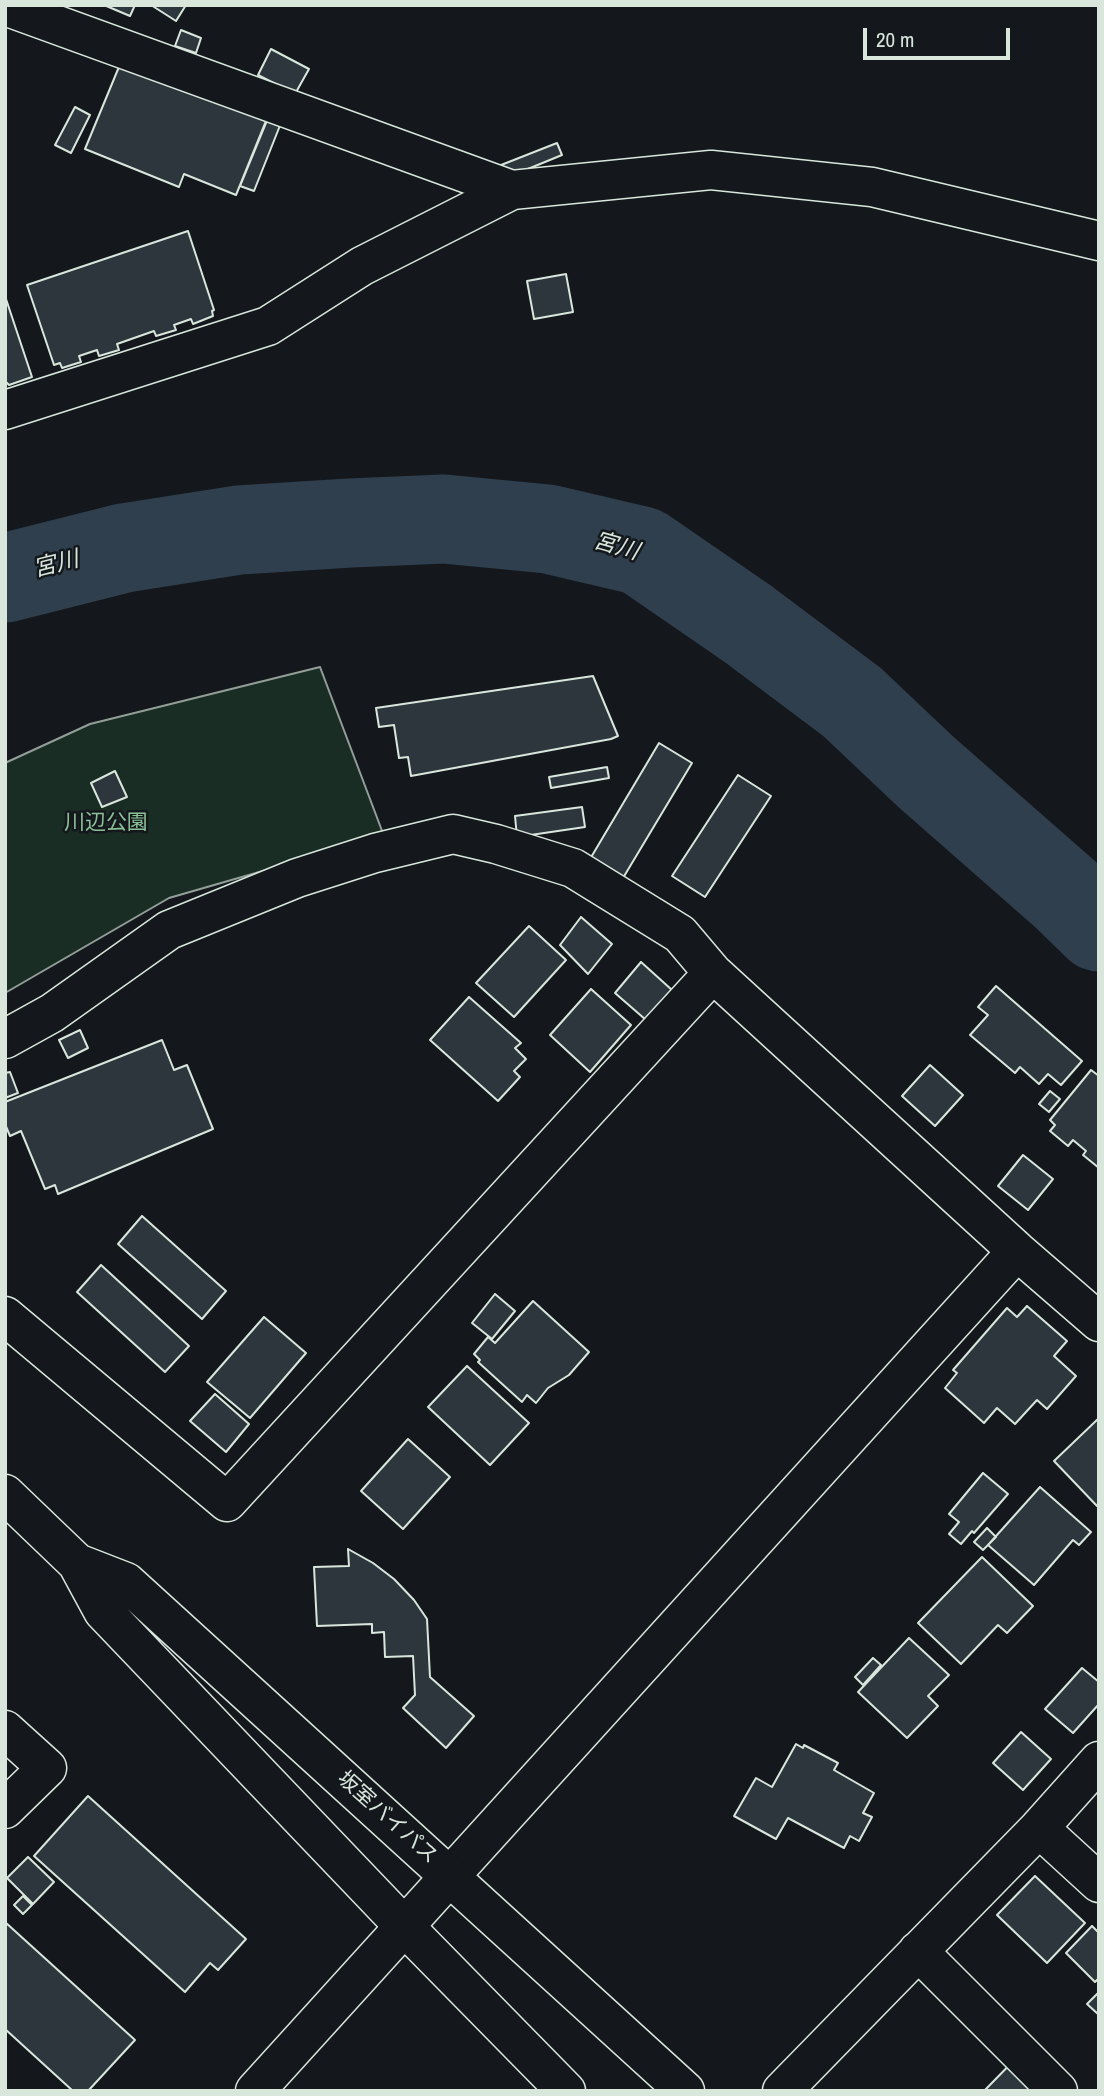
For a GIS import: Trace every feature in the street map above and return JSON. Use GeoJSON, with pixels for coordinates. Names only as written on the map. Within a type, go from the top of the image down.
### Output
{"type":"FeatureCollection","features":[{"type":"Feature","properties":{"kind":"main road"},"geometry":{"type":"LineString","coordinates":[[5,6],[512,190]]}},
{"type":"Feature","properties":{"kind":"main road"},"geometry":{"type":"LineString","coordinates":[[5,410],[268,326],[362,266],[512,190],[711,170],[873,187],[1099,241]]}},
{"type":"Feature","properties":{"kind":"main road"},"geometry":{"type":"LineString","coordinates":[[5,1039],[51,1013],[169,930],[297,878],[375,853],[453,834],[496,844],[573,868],[680,934],[713,973],[1017,1251],[1099,1322]]}},
{"type":"Feature","properties":{"kind":"main road"},"geometry":{"type":"LineString","coordinates":[[5,1316],[227,1502],[713,973]]}},
{"type":"Feature","properties":{"kind":"main road"},"geometry":{"type":"LineString","coordinates":[[255,2091],[1017,1251]]}},
{"type":"Feature","properties":{"kind":"main road","name":"坂室バイパス"},"geometry":{"type":"LineString","coordinates":[[5,1494],[77,1563],[103,1611],[566,2091]]}},
{"type":"Feature","properties":{"kind":"main road","name":"坂室バイパス"},"geometry":{"type":"LineString","coordinates":[[77,1563],[126,1582],[685,2091]]}},
{"type":"Feature","properties":{"kind":"main road"},"geometry":{"type":"LineString","coordinates":[[5,1730],[47,1768],[5,1809]]}},
{"type":"Feature","properties":{"kind":"main road"},"geometry":{"type":"LineString","coordinates":[[782,2091],[1039,1828],[1099,1761]]}},
{"type":"Feature","properties":{"kind":"main road"},"geometry":{"type":"LineString","coordinates":[[1039,1828],[1099,1883]]}},
{"type":"Feature","properties":{"kind":"main road"},"geometry":{"type":"LineString","coordinates":[[918,1951],[1058,2091]]}},
{"type":"Feature","properties":{"kind":"green space","name":"川辺公園"},"geometry":{"type":"Polygon","coordinates":[[[320,667],[384,836],[169,898],[5,993],[5,763],[90,724],[320,667]]]}},
{"type":"Feature","properties":{"kind":"building"},"geometry":{"type":"Polygon","coordinates":[[[104,5],[135,5],[130,16],[104,5]]]}},
{"type":"Feature","properties":{"kind":"building"},"geometry":{"type":"Polygon","coordinates":[[[151,5],[186,5],[176,21],[151,5]]]}},
{"type":"Feature","properties":{"kind":"building"},"geometry":{"type":"Polygon","coordinates":[[[181,30],[201,38],[196,53],[175,46],[181,30]]]}},
{"type":"Feature","properties":{"kind":"building"},"geometry":{"type":"Polygon","coordinates":[[[271,49],[309,69],[295,94],[258,75],[271,49]]]}},
{"type":"Feature","properties":{"kind":"building"},"geometry":{"type":"Polygon","coordinates":[[[121,62],[266,121],[236,195],[184,174],[179,187],[85,149],[121,62]]]}},
{"type":"Feature","properties":{"kind":"building"},"geometry":{"type":"Polygon","coordinates":[[[75,107],[90,115],[71,153],[55,145],[75,107]]]}},
{"type":"Feature","properties":{"kind":"building"},"geometry":{"type":"Polygon","coordinates":[[[268,118],[281,123],[254,191],[240,186],[268,118]]]}},
{"type":"Feature","properties":{"kind":"building"},"geometry":{"type":"Polygon","coordinates":[[[557,143],[562,155],[501,180],[496,167],[557,143]]]}},
{"type":"Feature","properties":{"kind":"building"},"geometry":{"type":"Polygon","coordinates":[[[188,231],[214,310],[213,316],[193,324],[191,319],[174,325],[176,330],[156,336],[154,331],[117,344],[119,350],[99,356],[97,350],[79,356],[81,362],[62,368],[60,363],[54,365],[27,285],[188,231]]]}},
{"type":"Feature","properties":{"kind":"building"},"geometry":{"type":"Polygon","coordinates":[[[566,274],[573,312],[534,319],[527,281],[566,274]]]}},
{"type":"Feature","properties":{"kind":"building"},"geometry":{"type":"Polygon","coordinates":[[[5,296],[32,377],[9,385],[5,381],[5,296]]]}},
{"type":"Feature","properties":{"kind":"building"},"geometry":{"type":"Polygon","coordinates":[[[593,676],[618,736],[611,739],[411,776],[408,757],[399,758],[394,725],[379,727],[376,708],[593,676]]]}},
{"type":"Feature","properties":{"kind":"building"},"geometry":{"type":"Polygon","coordinates":[[[659,743],[692,763],[623,878],[590,859],[659,743]]]}},
{"type":"Feature","properties":{"kind":"building"},"geometry":{"type":"Polygon","coordinates":[[[607,767],[609,778],[551,788],[549,777],[607,767]]]}},
{"type":"Feature","properties":{"kind":"building"},"geometry":{"type":"Polygon","coordinates":[[[115,771],[127,797],[102,807],[91,783],[115,771]]]}},
{"type":"Feature","properties":{"kind":"building"},"geometry":{"type":"Polygon","coordinates":[[[738,775],[771,796],[705,897],[672,876],[738,775]]]}},
{"type":"Feature","properties":{"kind":"building"},"geometry":{"type":"Polygon","coordinates":[[[582,807],[585,827],[517,837],[515,816],[582,807]]]}},
{"type":"Feature","properties":{"kind":"building"},"geometry":{"type":"Polygon","coordinates":[[[581,917],[612,944],[588,974],[560,945],[581,917]]]}},
{"type":"Feature","properties":{"kind":"building"},"geometry":{"type":"Polygon","coordinates":[[[529,926],[566,960],[514,1017],[476,983],[529,926]]]}},
{"type":"Feature","properties":{"kind":"building"},"geometry":{"type":"Polygon","coordinates":[[[641,962],[672,990],[646,1020],[615,993],[641,962]]]}},
{"type":"Feature","properties":{"kind":"building"},"geometry":{"type":"Polygon","coordinates":[[[996,986],[1082,1061],[1061,1085],[1048,1074],[1039,1084],[1020,1067],[1015,1073],[970,1035],[988,1015],[978,1007],[996,986]]]}},
{"type":"Feature","properties":{"kind":"building"},"geometry":{"type":"Polygon","coordinates":[[[591,989],[631,1025],[590,1072],[550,1035],[591,989]]]}},
{"type":"Feature","properties":{"kind":"building"},"geometry":{"type":"Polygon","coordinates":[[[469,997],[521,1043],[515,1048],[526,1059],[514,1071],[520,1077],[498,1101],[430,1040],[469,997]]]}},
{"type":"Feature","properties":{"kind":"building"},"geometry":{"type":"Polygon","coordinates":[[[80,1030],[88,1048],[68,1058],[59,1040],[80,1030]]]}},
{"type":"Feature","properties":{"kind":"building"},"geometry":{"type":"Polygon","coordinates":[[[162,1040],[174,1070],[187,1065],[213,1129],[58,1194],[55,1185],[45,1189],[21,1131],[10,1136],[5,1124],[5,1102],[162,1040]]]}},
{"type":"Feature","properties":{"kind":"building"},"geometry":{"type":"Polygon","coordinates":[[[930,1065],[963,1095],[935,1126],[902,1096],[930,1065]]]}},
{"type":"Feature","properties":{"kind":"building"},"geometry":{"type":"Polygon","coordinates":[[[1091,1070],[1099,1076],[1099,1168],[1083,1155],[1086,1151],[1073,1140],[1068,1146],[1050,1131],[1055,1125],[1050,1120],[1091,1070]]]}},
{"type":"Feature","properties":{"kind":"building"},"geometry":{"type":"Polygon","coordinates":[[[10,1072],[18,1093],[5,1098],[5,1073],[10,1072]]]}},
{"type":"Feature","properties":{"kind":"building"},"geometry":{"type":"Polygon","coordinates":[[[1050,1091],[1060,1099],[1049,1112],[1039,1104],[1050,1091]]]}},
{"type":"Feature","properties":{"kind":"building"},"geometry":{"type":"Polygon","coordinates":[[[1023,1155],[1053,1179],[1028,1210],[998,1186],[1023,1155]]]}},
{"type":"Feature","properties":{"kind":"building"},"geometry":{"type":"Polygon","coordinates":[[[142,1216],[226,1291],[202,1319],[118,1244],[142,1216]]]}},
{"type":"Feature","properties":{"kind":"building"},"geometry":{"type":"Polygon","coordinates":[[[101,1265],[189,1346],[165,1372],[77,1292],[101,1265]]]}},
{"type":"Feature","properties":{"kind":"building"},"geometry":{"type":"Polygon","coordinates":[[[495,1294],[515,1311],[492,1339],[472,1323],[495,1294]]]}},
{"type":"Feature","properties":{"kind":"building"},"geometry":{"type":"Polygon","coordinates":[[[533,1301],[589,1352],[569,1375],[548,1388],[536,1403],[527,1395],[522,1402],[478,1362],[480,1360],[474,1354],[488,1337],[495,1343],[533,1301]]]}},
{"type":"Feature","properties":{"kind":"building"},"geometry":{"type":"Polygon","coordinates":[[[1027,1306],[1067,1341],[1054,1356],[1076,1376],[1047,1409],[1037,1400],[1015,1424],[997,1408],[984,1423],[945,1388],[957,1373],[953,1370],[1007,1308],[1017,1317],[1027,1306]]]}},
{"type":"Feature","properties":{"kind":"building"},"geometry":{"type":"Polygon","coordinates":[[[264,1317],[306,1353],[250,1418],[207,1382],[264,1317]]]}},
{"type":"Feature","properties":{"kind":"building"},"geometry":{"type":"Polygon","coordinates":[[[467,1366],[529,1423],[490,1465],[428,1407],[467,1366]]]}},
{"type":"Feature","properties":{"kind":"building"},"geometry":{"type":"Polygon","coordinates":[[[215,1394],[249,1424],[226,1452],[190,1421],[215,1394]]]}},
{"type":"Feature","properties":{"kind":"building"},"geometry":{"type":"Polygon","coordinates":[[[1099,1418],[1099,1504],[1097,1506],[1054,1461],[1099,1418]]]}},
{"type":"Feature","properties":{"kind":"building"},"geometry":{"type":"Polygon","coordinates":[[[408,1439],[450,1477],[403,1529],[361,1491],[408,1439]]]}},
{"type":"Feature","properties":{"kind":"building"},"geometry":{"type":"Polygon","coordinates":[[[983,1473],[1008,1494],[961,1544],[949,1534],[959,1522],[949,1514],[983,1473]]]}},
{"type":"Feature","properties":{"kind":"building"},"geometry":{"type":"Polygon","coordinates":[[[1040,1487],[1091,1532],[1079,1545],[1073,1540],[1034,1585],[988,1545],[1040,1487]]]}},
{"type":"Feature","properties":{"kind":"building"},"geometry":{"type":"Polygon","coordinates":[[[987,1528],[996,1537],[983,1550],[974,1542],[987,1528]]]}},
{"type":"Feature","properties":{"kind":"building"},"geometry":{"type":"Polygon","coordinates":[[[348,1549],[394,1579],[427,1619],[430,1677],[474,1716],[446,1748],[403,1708],[415,1695],[413,1656],[385,1657],[384,1632],[372,1633],[372,1624],[317,1626],[314,1567],[349,1566],[348,1549]]]}},
{"type":"Feature","properties":{"kind":"building"},"geometry":{"type":"Polygon","coordinates":[[[982,1557],[1033,1606],[1007,1633],[998,1625],[961,1664],[918,1623],[982,1557]]]}},
{"type":"Feature","properties":{"kind":"building"},"geometry":{"type":"Polygon","coordinates":[[[909,1638],[949,1675],[928,1696],[938,1706],[907,1738],[858,1692],[909,1638]]]}},
{"type":"Feature","properties":{"kind":"building"},"geometry":{"type":"Polygon","coordinates":[[[873,1658],[881,1665],[863,1685],[855,1677],[873,1658]]]}},
{"type":"Feature","properties":{"kind":"building"},"geometry":{"type":"Polygon","coordinates":[[[1082,1668],[1099,1682],[1099,1704],[1073,1733],[1045,1709],[1082,1668]]]}},
{"type":"Feature","properties":{"kind":"building"},"geometry":{"type":"Polygon","coordinates":[[[1021,1732],[1051,1759],[1023,1790],[993,1763],[1021,1732]]]}},
{"type":"Feature","properties":{"kind":"building"},"geometry":{"type":"Polygon","coordinates":[[[796,1744],[803,1748],[804,1745],[838,1763],[834,1770],[874,1793],[863,1813],[872,1817],[859,1841],[850,1836],[844,1848],[788,1818],[776,1839],[734,1816],[756,1778],[772,1787],[796,1744]]]}},
{"type":"Feature","properties":{"kind":"building"},"geometry":{"type":"Polygon","coordinates":[[[88,1796],[246,1939],[218,1970],[210,1963],[185,1992],[34,1856],[88,1796]]]}},
{"type":"Feature","properties":{"kind":"building"},"geometry":{"type":"Polygon","coordinates":[[[28,1857],[54,1882],[33,1904],[7,1878],[28,1857]]]}},
{"type":"Feature","properties":{"kind":"building"},"geometry":{"type":"Polygon","coordinates":[[[1035,1876],[1085,1923],[1047,1963],[997,1915],[1035,1876]]]}},
{"type":"Feature","properties":{"kind":"building"},"geometry":{"type":"Polygon","coordinates":[[[23,1896],[32,1905],[23,1914],[14,1905],[23,1896]]]}},
{"type":"Feature","properties":{"kind":"building"},"geometry":{"type":"Polygon","coordinates":[[[5,1922],[135,2040],[88,2091],[73,2091],[5,2029],[5,1922]]]}},
{"type":"Feature","properties":{"kind":"building"},"geometry":{"type":"Polygon","coordinates":[[[1092,1926],[1099,1933],[1099,1978],[1095,1982],[1066,1953],[1092,1926]]]}},
{"type":"Feature","properties":{"kind":"building"},"geometry":{"type":"Polygon","coordinates":[[[1099,1992],[1099,2015],[1087,2004],[1099,1992]]]}},
{"type":"Feature","properties":{"kind":"building"},"geometry":{"type":"Polygon","coordinates":[[[1026,2048],[1067,2091],[984,2091],[1026,2048]]]}},
{"type":"Feature","properties":{"kind":"waterway","name":"宮川"},"geometry":{"type":"LineString","coordinates":[[5,578],[124,548],[239,530],[444,519],[548,529],[642,551],[748,624],[852,702],[1099,927]]}}]}
